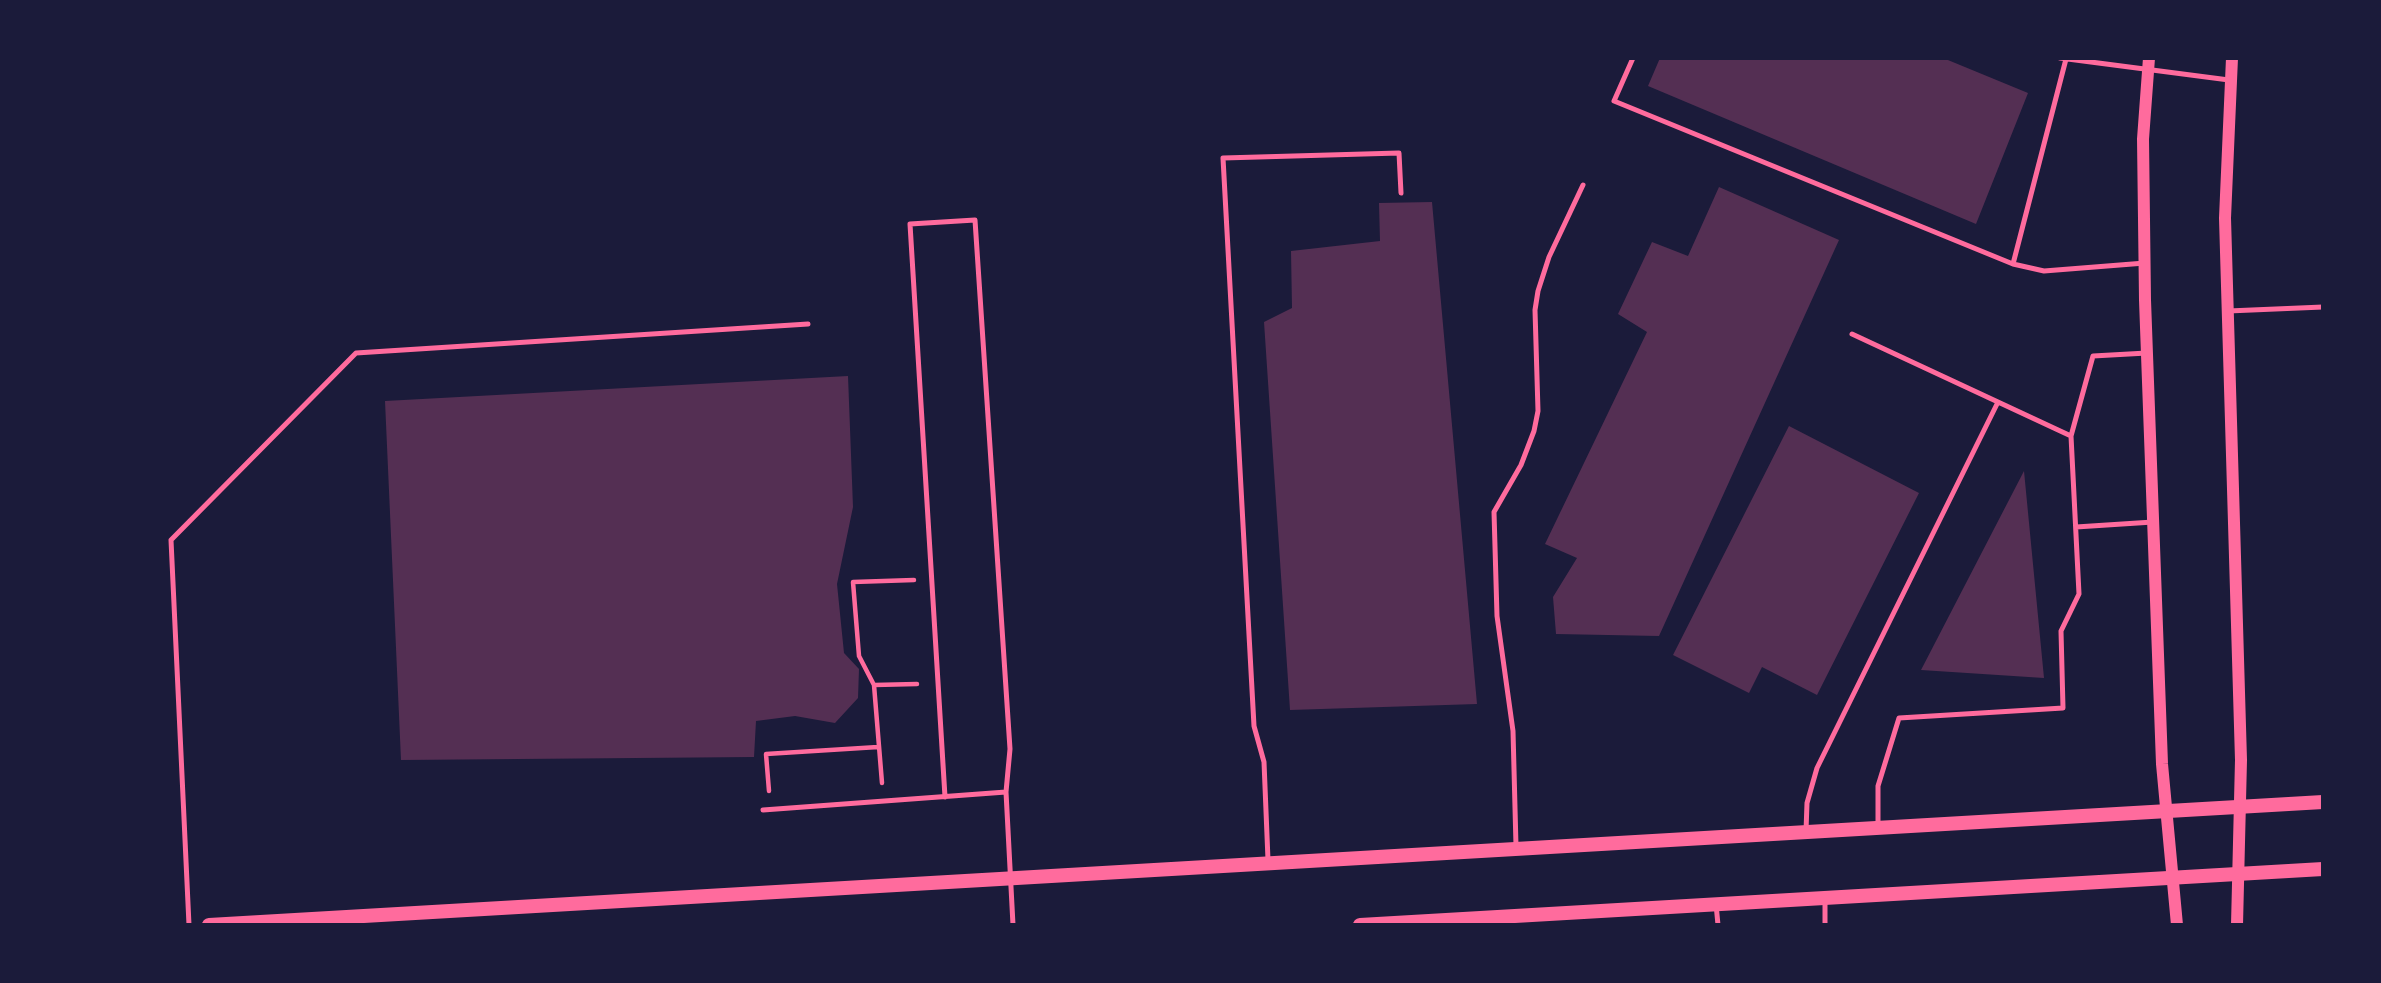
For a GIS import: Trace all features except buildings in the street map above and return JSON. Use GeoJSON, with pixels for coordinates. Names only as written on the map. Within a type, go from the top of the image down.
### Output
{"type":"FeatureCollection","features":[{"type":"Feature","properties":{"kind":"main road"},"geometry":{"type":"LineString","coordinates":[[209,925],[2323,802]]}},
{"type":"Feature","properties":{"kind":"main road"},"geometry":{"type":"LineString","coordinates":[[1360,925],[2323,869]]}},
{"type":"Feature","properties":{"kind":"street"},"geometry":{"type":"LineString","coordinates":[[2231,58],[2225,179],[2241,806],[2237,925]]}},
{"type":"Feature","properties":{"kind":"street"},"geometry":{"type":"LineString","coordinates":[[2148,64],[2143,139],[2147,353],[2162,764],[2177,925]]}},
{"type":"Feature","properties":{"kind":"lane"},"geometry":{"type":"LineString","coordinates":[[1633,58],[1614,101],[2013,264],[2044,271],[2145,263]]}},
{"type":"Feature","properties":{"kind":"lane"},"geometry":{"type":"LineString","coordinates":[[2013,264],[2063,59],[2148,64],[2229,80]]}},
{"type":"Feature","properties":{"kind":"lane"},"geometry":{"type":"LineString","coordinates":[[1268,863],[1264,762],[1254,726],[1223,158],[1399,153],[1401,193]]}},
{"type":"Feature","properties":{"kind":"lane"},"geometry":{"type":"LineString","coordinates":[[1516,850],[1513,731],[1497,616],[1494,512],[1521,465],[1534,430],[1538,411],[1535,310],[1538,291],[1549,257],[1583,185]]}},
{"type":"Feature","properties":{"kind":"lane"},"geometry":{"type":"LineString","coordinates":[[945,797],[910,224],[975,220],[1010,749],[1006,792],[1013,925]]}},
{"type":"Feature","properties":{"kind":"lane"},"geometry":{"type":"LineString","coordinates":[[2228,312],[2323,307]]}},
{"type":"Feature","properties":{"kind":"lane"},"geometry":{"type":"LineString","coordinates":[[189,925],[171,540],[356,353],[807,324]]}},
{"type":"Feature","properties":{"kind":"lane"},"geometry":{"type":"LineString","coordinates":[[1852,334],[2071,436]]}},
{"type":"Feature","properties":{"kind":"lane"},"geometry":{"type":"LineString","coordinates":[[1878,828],[1878,786],[1899,718],[2063,708],[2061,631],[2080,594],[2071,436],[2093,356],[2147,353]]}},
{"type":"Feature","properties":{"kind":"lane"},"geometry":{"type":"LineString","coordinates":[[1806,832],[1807,803],[1817,768],[1998,402]]}},
{"type":"Feature","properties":{"kind":"lane"},"geometry":{"type":"LineString","coordinates":[[2076,527],[2153,522]]}},
{"type":"Feature","properties":{"kind":"lane"},"geometry":{"type":"LineString","coordinates":[[763,810],[1006,792]]}},
{"type":"Feature","properties":{"kind":"lane"},"geometry":{"type":"LineString","coordinates":[[1825,898],[1825,925]]}},
{"type":"Feature","properties":{"kind":"lane"},"geometry":{"type":"LineString","coordinates":[[1716,904],[1718,925]]}},
{"type":"Feature","properties":{"kind":"path"},"geometry":{"type":"LineString","coordinates":[[884,801],[874,685],[859,656],[853,582],[932,580]]}},
{"type":"Feature","properties":{"kind":"path"},"geometry":{"type":"LineString","coordinates":[[874,685],[918,684]]}},
{"type":"Feature","properties":{"kind":"path"},"geometry":{"type":"LineString","coordinates":[[771,809],[766,754],[878,747]]}}]}
